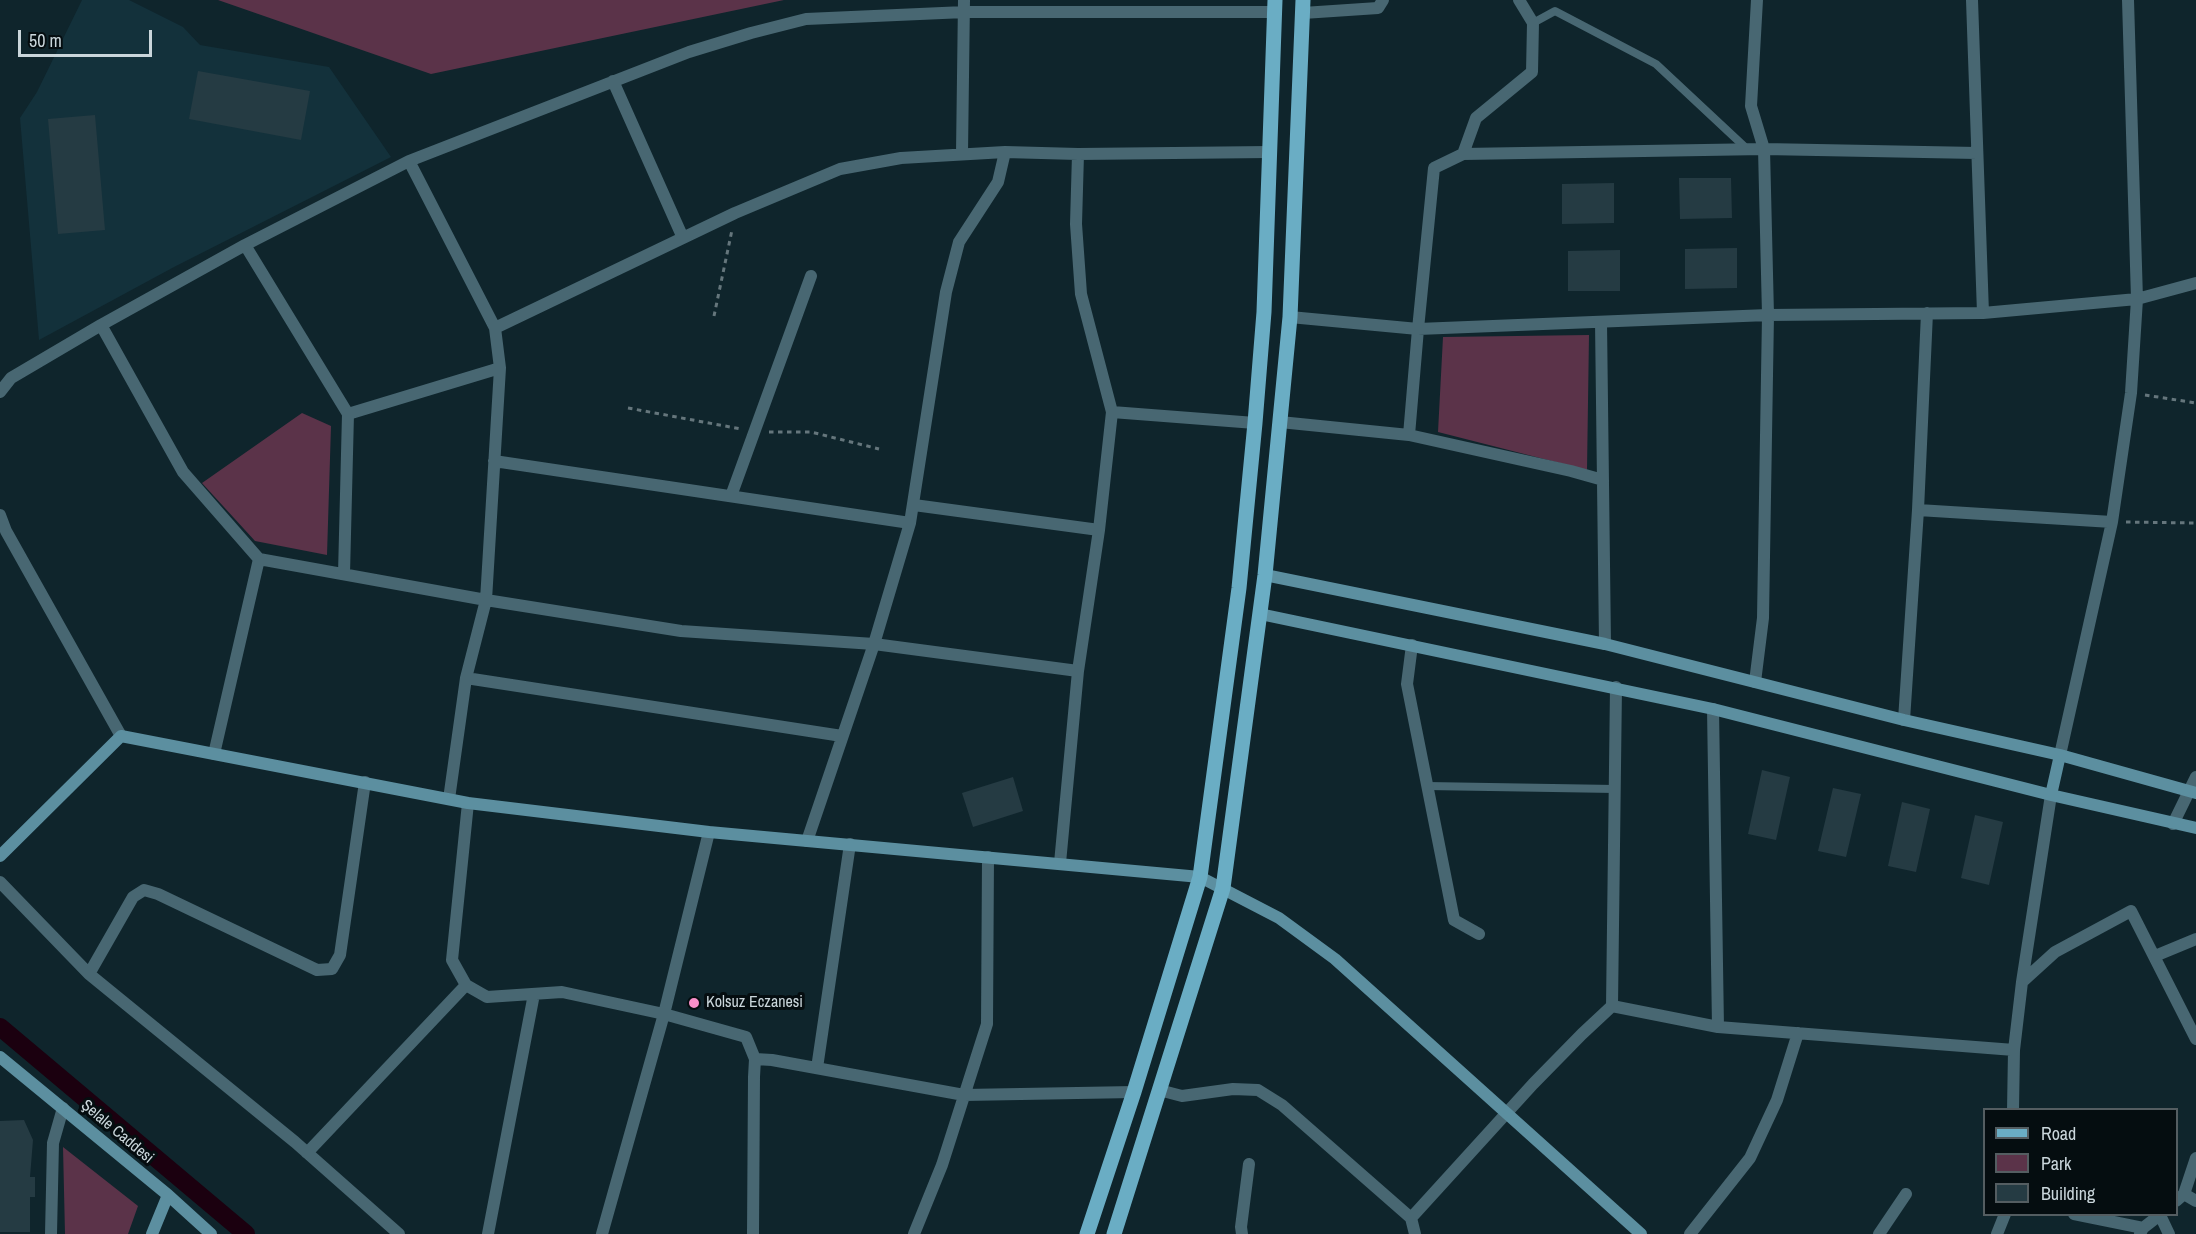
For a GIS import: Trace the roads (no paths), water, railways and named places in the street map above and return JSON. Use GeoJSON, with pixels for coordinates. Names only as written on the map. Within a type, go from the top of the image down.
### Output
{"type":"FeatureCollection","features":[{"type":"Feature","properties":{"kind":"main road"},"geometry":{"type":"LineString","coordinates":[[1087,1234],[1134,1092],[1200,877],[1239,588],[1255,423],[1264,312],[1275,6]]}},
{"type":"Feature","properties":{"kind":"main road"},"geometry":{"type":"LineString","coordinates":[[1114,1234],[1223,888],[1265,575],[1290,317],[1303,6]]}},
{"type":"Feature","properties":{"kind":"street"},"geometry":{"type":"LineString","coordinates":[[1303,6],[1378,8],[1383,0]]}},
{"type":"Feature","properties":{"kind":"street"},"geometry":{"type":"LineString","coordinates":[[1463,153],[1476,118],[1532,72],[1533,23],[1519,0]]}},
{"type":"Feature","properties":{"kind":"street"},"geometry":{"type":"LineString","coordinates":[[1755,682],[1763,618],[1768,315],[1764,149],[1751,106],[1757,0]]}},
{"type":"Feature","properties":{"kind":"street"},"geometry":{"type":"LineString","coordinates":[[1972,0],[1983,313]]}},
{"type":"Feature","properties":{"kind":"street"},"geometry":{"type":"LineString","coordinates":[[2013,1108],[2014,1050],[2022,982],[2051,795],[2112,522],[2132,393],[2137,298],[2128,0]]}},
{"type":"Feature","properties":{"kind":"street"},"geometry":{"type":"LineString","coordinates":[[0,392],[11,378],[101,325],[245,245],[409,160],[689,52],[806,18],[964,6],[1275,6]]}},
{"type":"Feature","properties":{"kind":"street"},"geometry":{"type":"LineString","coordinates":[[962,153],[964,6]]}},
{"type":"Feature","properties":{"kind":"street"},"geometry":{"type":"LineString","coordinates":[[613,81],[683,238]]}},
{"type":"Feature","properties":{"kind":"street"},"geometry":{"type":"LineString","coordinates":[[1409,435],[1434,168],[1463,153],[1764,149],[1977,153]]}},
{"type":"Feature","properties":{"kind":"street"},"geometry":{"type":"LineString","coordinates":[[807,840],[874,644],[910,523],[946,292],[959,242],[998,182],[1005,152]]}},
{"type":"Feature","properties":{"kind":"street"},"geometry":{"type":"LineString","coordinates":[[495,328],[735,213],[840,170],[901,158],[962,153],[1269,152]]}},
{"type":"Feature","properties":{"kind":"street"},"geometry":{"type":"LineString","coordinates":[[1060,863],[1078,671],[1099,530],[1112,412],[1081,294],[1076,224],[1078,154]]}},
{"type":"Feature","properties":{"kind":"street"},"geometry":{"type":"LineString","coordinates":[[409,160],[495,328],[500,368],[486,600],[466,678],[449,799]]}},
{"type":"Feature","properties":{"kind":"street"},"geometry":{"type":"LineString","coordinates":[[245,245],[348,414],[344,574]]}},
{"type":"Feature","properties":{"kind":"street"},"geometry":{"type":"LineString","coordinates":[[731,496],[811,276]]}},
{"type":"Feature","properties":{"kind":"street"},"geometry":{"type":"LineString","coordinates":[[1290,317],[1418,330],[1768,315],[1983,313],[2137,298],[2196,283]]}},
{"type":"Feature","properties":{"kind":"street"},"geometry":{"type":"LineString","coordinates":[[1904,720],[1918,510],[1927,313]]}},
{"type":"Feature","properties":{"kind":"street"},"geometry":{"type":"LineString","coordinates":[[1600,322],[1605,644]]}},
{"type":"Feature","properties":{"kind":"street"},"geometry":{"type":"LineString","coordinates":[[101,325],[183,472],[259,559],[486,600],[681,631],[874,644],[1078,671]]}},
{"type":"Feature","properties":{"kind":"street"},"geometry":{"type":"LineString","coordinates":[[348,414],[500,368]]}},
{"type":"Feature","properties":{"kind":"street"},"geometry":{"type":"LineString","coordinates":[[1112,412],[1255,423]]}},
{"type":"Feature","properties":{"kind":"street"},"geometry":{"type":"LineString","coordinates":[[1280,422],[1409,435],[1603,480]]}},
{"type":"Feature","properties":{"kind":"street"},"geometry":{"type":"LineString","coordinates":[[495,461],[910,523]]}},
{"type":"Feature","properties":{"kind":"street"},"geometry":{"type":"LineString","coordinates":[[914,505],[1099,530]]}},
{"type":"Feature","properties":{"kind":"street"},"geometry":{"type":"LineString","coordinates":[[1918,510],[2112,522]]}},
{"type":"Feature","properties":{"kind":"street"},"geometry":{"type":"LineString","coordinates":[[0,515],[6,531],[121,736],[468,803],[709,832],[1200,877],[1279,918],[1335,959],[1641,1234]]}},
{"type":"Feature","properties":{"kind":"street"},"geometry":{"type":"LineString","coordinates":[[214,754],[259,559]]}},
{"type":"Feature","properties":{"kind":"street"},"geometry":{"type":"LineString","coordinates":[[1265,575],[1605,644],[1904,720],[2060,756],[2192,793]]}},
{"type":"Feature","properties":{"kind":"street"},"geometry":{"type":"LineString","coordinates":[[1260,614],[1713,709],[2051,795],[2196,828]]}},
{"type":"Feature","properties":{"kind":"street"},"geometry":{"type":"LineString","coordinates":[[1412,645],[1407,684],[1454,920],[1479,934]]}},
{"type":"Feature","properties":{"kind":"street"},"geometry":{"type":"LineString","coordinates":[[466,678],[842,736]]}},
{"type":"Feature","properties":{"kind":"street"},"geometry":{"type":"LineString","coordinates":[[1411,1218],[1506,1112],[1612,1006],[1616,687]]}},
{"type":"Feature","properties":{"kind":"street"},"geometry":{"type":"LineString","coordinates":[[1713,709],[1718,1027]]}},
{"type":"Feature","properties":{"kind":"street"},"geometry":{"type":"LineString","coordinates":[[0,856],[121,736]]}},
{"type":"Feature","properties":{"kind":"street"},"geometry":{"type":"LineString","coordinates":[[2173,824],[2192,793],[2196,777]]}},
{"type":"Feature","properties":{"kind":"street"},"geometry":{"type":"LineString","coordinates":[[89,974],[133,897],[144,890],[158,894],[317,970],[332,969],[340,955],[365,782]]}},
{"type":"Feature","properties":{"kind":"street"},"geometry":{"type":"LineString","coordinates":[[468,803],[452,960],[466,985],[487,997],[562,992],[664,1014],[746,1037],[755,1059],[753,1234]]}},
{"type":"Feature","properties":{"kind":"street"},"geometry":{"type":"LineString","coordinates":[[602,1234],[664,1014],[709,832]]}},
{"type":"Feature","properties":{"kind":"street"},"geometry":{"type":"LineString","coordinates":[[817,1068],[850,844]]}},
{"type":"Feature","properties":{"kind":"street"},"geometry":{"type":"LineString","coordinates":[[914,1234],[942,1166],[987,1024],[988,857]]}},
{"type":"Feature","properties":{"kind":"street"},"geometry":{"type":"LineString","coordinates":[[0,882],[89,974],[308,1153],[399,1234]]}},
{"type":"Feature","properties":{"kind":"street"},"geometry":{"type":"LineString","coordinates":[[2022,982],[2055,952],[2131,911],[2196,1039]]}},
{"type":"Feature","properties":{"kind":"street"},"geometry":{"type":"LineString","coordinates":[[2155,956],[2196,939]]}},
{"type":"Feature","properties":{"kind":"street"},"geometry":{"type":"LineString","coordinates":[[308,1153],[466,985]]}},
{"type":"Feature","properties":{"kind":"street"},"geometry":{"type":"LineString","coordinates":[[488,1234],[534,994]]}},
{"type":"Feature","properties":{"kind":"street"},"geometry":{"type":"LineString","coordinates":[[1612,1006],[1718,1027],[2014,1050]]}},
{"type":"Feature","properties":{"kind":"street"},"geometry":{"type":"LineString","coordinates":[[1690,1234],[1750,1158],[1777,1100],[1798,1033]]}},
{"type":"Feature","properties":{"kind":"street","name":"Şelale Caddesi"},"geometry":{"type":"LineString","coordinates":[[0,1056],[211,1234]]}},
{"type":"Feature","properties":{"kind":"street"},"geometry":{"type":"LineString","coordinates":[[755,1059],[964,1095],[1134,1092]]}},
{"type":"Feature","properties":{"kind":"street"},"geometry":{"type":"LineString","coordinates":[[1159,1090],[1182,1096],[1233,1089],[1258,1090],[1282,1105],[1411,1218],[1415,1234]]}},
{"type":"Feature","properties":{"kind":"street"},"geometry":{"type":"LineString","coordinates":[[51,1234],[52,1143],[63,1108]]}},
{"type":"Feature","properties":{"kind":"street"},"geometry":{"type":"LineString","coordinates":[[2196,1158],[2180,1197],[2196,1201]]}},
{"type":"Feature","properties":{"kind":"street"},"geometry":{"type":"LineString","coordinates":[[1242,1234],[1249,1164]]}},
{"type":"Feature","properties":{"kind":"street"},"geometry":{"type":"LineString","coordinates":[[1879,1234],[1906,1194]]}},
{"type":"Feature","properties":{"kind":"street"},"geometry":{"type":"LineString","coordinates":[[152,1234],[168,1196]]}},
{"type":"Feature","properties":{"kind":"street"},"geometry":{"type":"LineString","coordinates":[[1997,1234],[2006,1216]]}},
{"type":"Feature","properties":{"kind":"street"},"geometry":{"type":"LineString","coordinates":[[2078,1216],[2141,1231],[2159,1216]]}},
{"type":"Feature","properties":{"kind":"street"},"geometry":{"type":"LineString","coordinates":[[2160,1216],[2169,1234]]}},
{"type":"Feature","properties":{"kind":"lane"},"geometry":{"type":"LineString","coordinates":[[1533,23],[1555,11],[1656,64],[1748,150]]}},
{"type":"Feature","properties":{"kind":"lane"},"geometry":{"type":"LineString","coordinates":[[1427,786],[1615,789]]}},
{"type":"Feature","properties":{"kind":"waterway"},"geometry":{"type":"LineString","coordinates":[[0,1027],[246,1234]]}},
{"type":"Feature","properties":{"kind":"place","name":"Kolsuz Eczanesi"},"geometry":{"type":"Point","coordinates":[694,1003]}}]}
